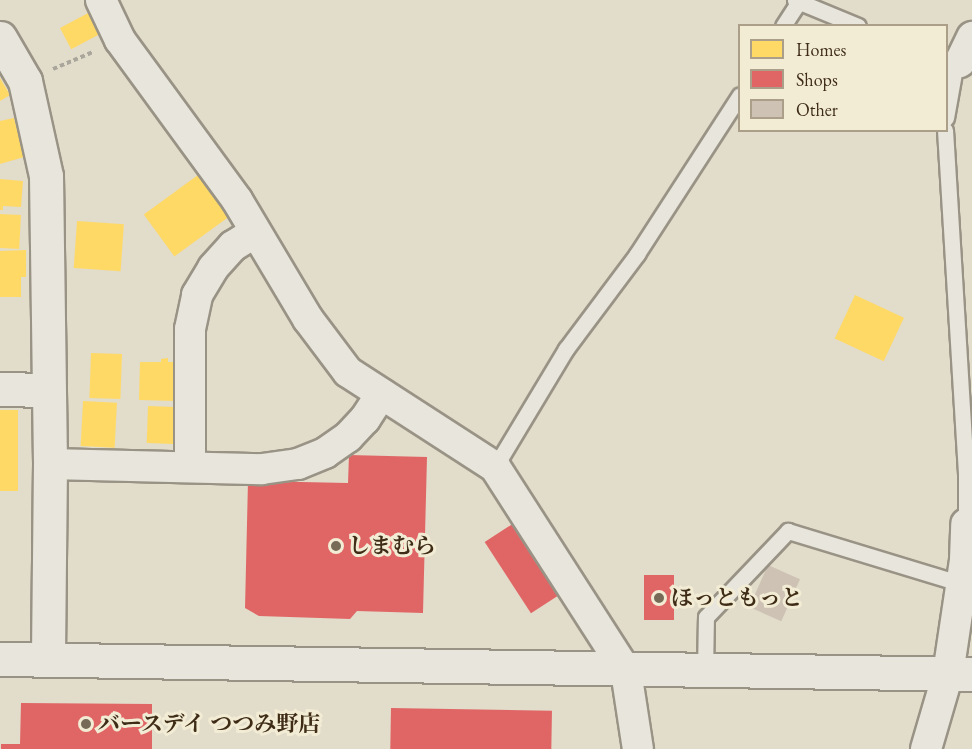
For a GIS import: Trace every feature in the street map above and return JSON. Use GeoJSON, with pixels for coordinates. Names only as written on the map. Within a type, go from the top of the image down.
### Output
{"type":"FeatureCollection","features":[{"type":"Feature","properties":{"kind":"street"},"geometry":{"type":"LineString","coordinates":[[101,0],[120,40],[237,200],[308,319],[348,372],[495,467],[626,671],[638,749]]}},
{"type":"Feature","properties":{"kind":"street"},"geometry":{"type":"LineString","coordinates":[[0,38],[25,81],[46,176],[50,464],[48,659]]}},
{"type":"Feature","properties":{"kind":"street"},"geometry":{"type":"LineString","coordinates":[[190,467],[190,329],[197,296],[213,268],[233,246],[255,232]]}},
{"type":"Feature","properties":{"kind":"street"},"geometry":{"type":"LineString","coordinates":[[0,389],[48,390]]}},
{"type":"Feature","properties":{"kind":"street"},"geometry":{"type":"LineString","coordinates":[[50,464],[262,469],[298,464],[325,453],[348,437],[365,419],[381,394]]}},
{"type":"Feature","properties":{"kind":"street"},"geometry":{"type":"LineString","coordinates":[[926,749],[942,703],[960,674],[966,524]]}},
{"type":"Feature","properties":{"kind":"street"},"geometry":{"type":"LineString","coordinates":[[0,659],[626,671],[960,674]]}},
{"type":"Feature","properties":{"kind":"lane"},"geometry":{"type":"LineString","coordinates":[[784,24],[796,1],[853,24]]}},
{"type":"Feature","properties":{"kind":"lane"},"geometry":{"type":"LineString","coordinates":[[948,107],[954,74],[963,55]]}},
{"type":"Feature","properties":{"kind":"lane"},"geometry":{"type":"LineString","coordinates":[[495,467],[566,349],[637,254],[738,98]]}},
{"type":"Feature","properties":{"kind":"lane"},"geometry":{"type":"LineString","coordinates":[[945,132],[969,487],[966,524]]}},
{"type":"Feature","properties":{"kind":"lane"},"geometry":{"type":"LineString","coordinates":[[705,672],[706,617],[788,531],[962,584]]}},
{"type":"Feature","properties":{"kind":"path"},"geometry":{"type":"LineString","coordinates":[[25,81],[120,40]]}},
{"type":"Feature","properties":{"kind":"building: Homes"},"geometry":{"type":"Polygon","coordinates":[[[90,12],[101,33],[71,49],[60,28],[90,12]]]}},
{"type":"Feature","properties":{"kind":"building: Homes"},"geometry":{"type":"Polygon","coordinates":[[[0,78],[10,95],[0,101],[0,78]]]}},
{"type":"Feature","properties":{"kind":"building: Homes"},"geometry":{"type":"Polygon","coordinates":[[[14,118],[24,157],[0,164],[0,121],[14,118]]]}},
{"type":"Feature","properties":{"kind":"building: Homes"},"geometry":{"type":"Polygon","coordinates":[[[198,175],[229,217],[174,256],[144,214],[198,175]]]}},
{"type":"Feature","properties":{"kind":"building: Homes"},"geometry":{"type":"Polygon","coordinates":[[[0,179],[23,181],[21,207],[3,206],[3,210],[0,210],[0,179]]]}},
{"type":"Feature","properties":{"kind":"building: Homes"},"geometry":{"type":"Polygon","coordinates":[[[0,214],[21,215],[19,249],[0,248],[0,214]]]}},
{"type":"Feature","properties":{"kind":"building: Homes"},"geometry":{"type":"Polygon","coordinates":[[[77,221],[124,224],[121,271],[74,268],[77,221]]]}},
{"type":"Feature","properties":{"kind":"building: Homes"},"geometry":{"type":"Polygon","coordinates":[[[26,250],[26,277],[21,277],[21,297],[0,297],[0,251],[26,250]]]}},
{"type":"Feature","properties":{"kind":"building: Homes"},"geometry":{"type":"Polygon","coordinates":[[[855,295],[904,318],[884,361],[835,339],[855,295]]]}},
{"type":"Feature","properties":{"kind":"building: Homes"},"geometry":{"type":"Polygon","coordinates":[[[91,353],[122,354],[120,399],[89,398],[91,353]]]}},
{"type":"Feature","properties":{"kind":"building: Homes"},"geometry":{"type":"Polygon","coordinates":[[[168,358],[168,362],[176,362],[175,401],[139,400],[140,362],[161,362],[161,359],[168,358]]]}},
{"type":"Feature","properties":{"kind":"building: Homes"},"geometry":{"type":"Polygon","coordinates":[[[83,401],[117,403],[115,448],[81,446],[83,401]]]}},
{"type":"Feature","properties":{"kind":"building: Homes"},"geometry":{"type":"Polygon","coordinates":[[[148,406],[175,407],[174,444],[147,443],[148,406]]]}},
{"type":"Feature","properties":{"kind":"building: Homes"},"geometry":{"type":"Polygon","coordinates":[[[0,410],[18,410],[18,491],[0,491],[0,410]]]}},
{"type":"Feature","properties":{"kind":"building: Shops","name":"しまむら"},"geometry":{"type":"Polygon","coordinates":[[[349,455],[427,457],[423,613],[357,611],[350,619],[259,616],[245,608],[248,481],[348,483],[349,455]]]}},
{"type":"Feature","properties":{"kind":"building: Shops"},"geometry":{"type":"Polygon","coordinates":[[[514,523],[560,594],[531,613],[485,542],[514,523]]]}},
{"type":"Feature","properties":{"kind":"building: Shops","name":"ほっともっと"},"geometry":{"type":"Polygon","coordinates":[[[644,575],[674,575],[674,620],[644,620],[644,575]]]}},
{"type":"Feature","properties":{"kind":"building: Shops","name":"バースデイ つつみ野店"},"geometry":{"type":"Polygon","coordinates":[[[21,703],[152,704],[152,749],[1,749],[1,744],[20,744],[21,703]]]}},
{"type":"Feature","properties":{"kind":"building: Shops"},"geometry":{"type":"Polygon","coordinates":[[[391,708],[552,711],[551,749],[390,749],[391,708]]]}},
{"type":"Feature","properties":{"kind":"building: Other"},"geometry":{"type":"Polygon","coordinates":[[[768,565],[800,579],[781,621],[749,607],[768,565]]]}},
{"type":"Feature","properties":{"kind":"place","name":"しまむら"},"geometry":{"type":"Point","coordinates":[336,546]}},
{"type":"Feature","properties":{"kind":"place","name":"ほっともっと"},"geometry":{"type":"Point","coordinates":[659,598]}},
{"type":"Feature","properties":{"kind":"place","name":"バースデイ つつみ野店"},"geometry":{"type":"Point","coordinates":[86,724]}}]}
